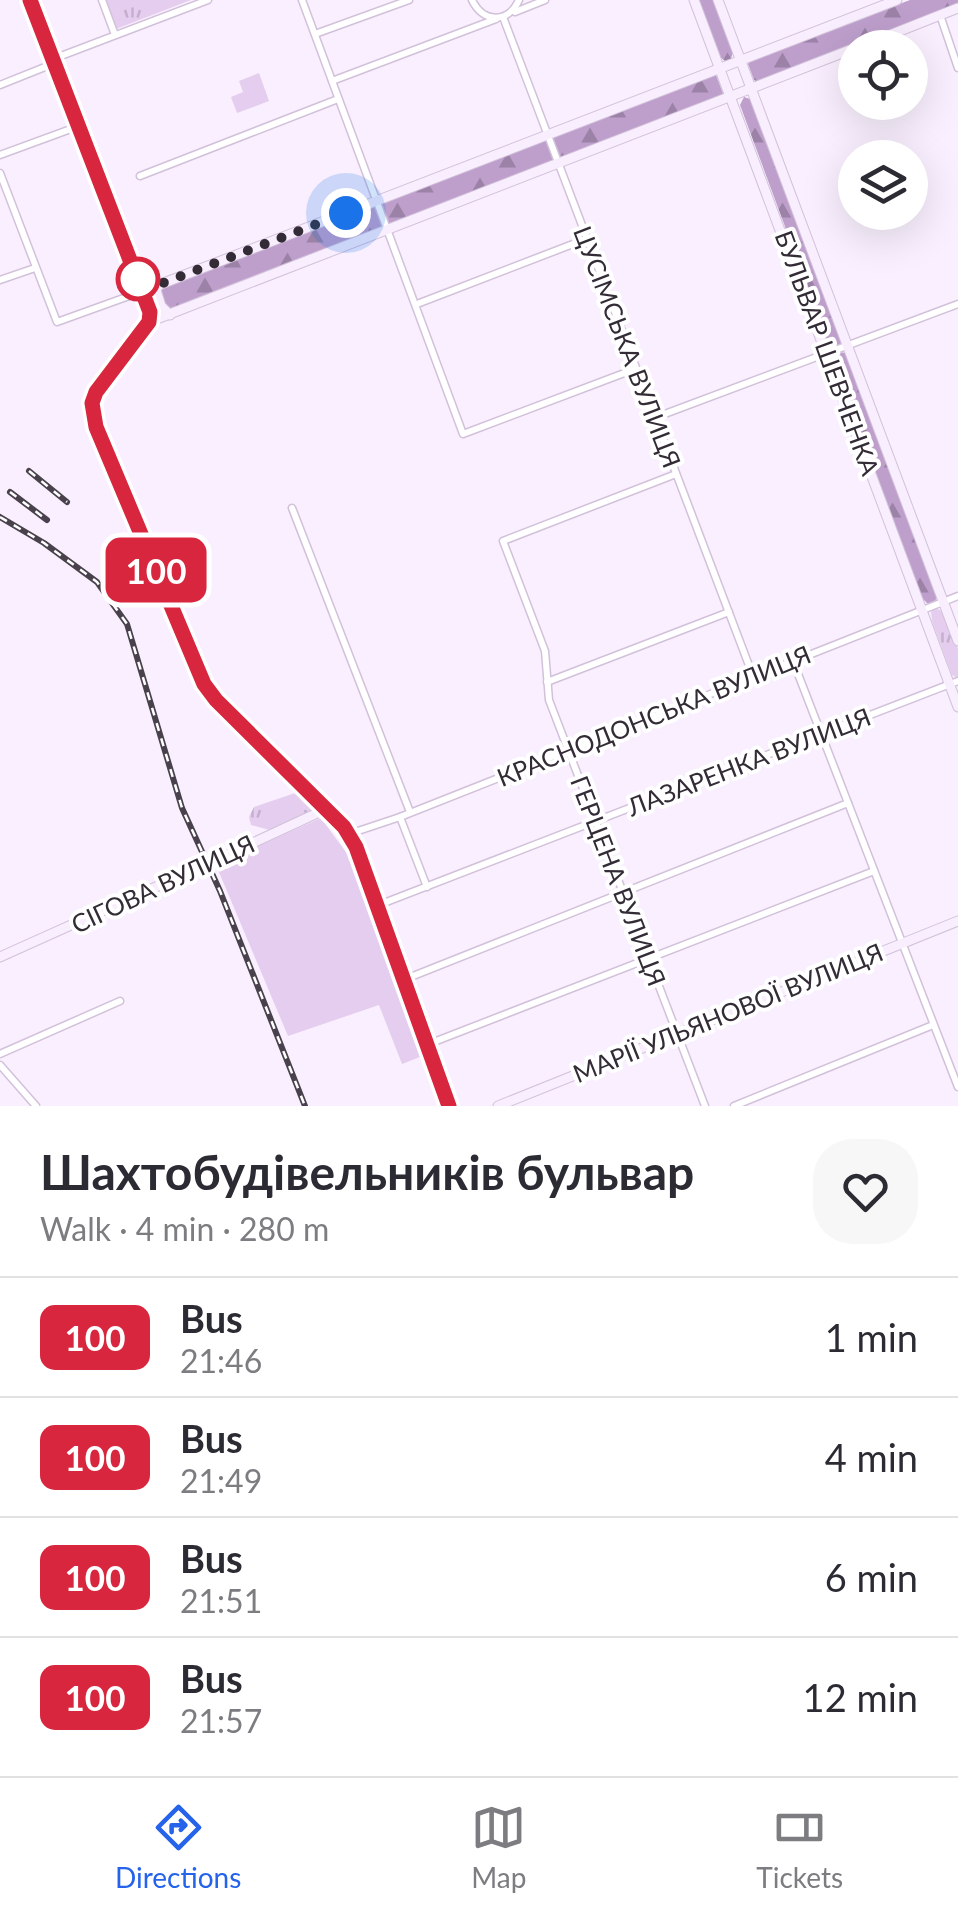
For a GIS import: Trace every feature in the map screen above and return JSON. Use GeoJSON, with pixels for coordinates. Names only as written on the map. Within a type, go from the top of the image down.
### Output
{"type":"FeatureCollection","features":[{"type":"Feature","properties":{"kind":"main road"},"geometry":{"type":"LineString","coordinates":[[30,0],[150,312],[149,322],[96,392],[92,403],[96,427],[204,684],[349,834],[449,1106]]}},
{"type":"Feature","properties":{"kind":"main road","name":"БУЛЬВАР ШЕВЧЕНКА"},"geometry":{"type":"LineString","coordinates":[[694,0],[923,610],[954,683],[958,706]]}},
{"type":"Feature","properties":{"kind":"main road","name":"БУЛЬВАР ШЕВЧЕНКА"},"geometry":{"type":"LineString","coordinates":[[718,0],[958,642]]}},
{"type":"Feature","properties":{"kind":"main road"},"geometry":{"type":"LineString","coordinates":[[142,291],[897,0]]}},
{"type":"Feature","properties":{"kind":"main road"},"geometry":{"type":"LineString","coordinates":[[903,30],[958,8]]}},
{"type":"Feature","properties":{"kind":"main road"},"geometry":{"type":"LineString","coordinates":[[149,322],[838,55]]}},
{"type":"Feature","properties":{"kind":"main road"},"geometry":{"type":"LineString","coordinates":[[159,285],[157,296],[170,315]]}},
{"type":"Feature","properties":{"kind":"main road","name":"СІГОВА ВУЛИЦЯ"},"geometry":{"type":"LineString","coordinates":[[0,957],[326,810]]}},
{"type":"Feature","properties":{"kind":"main road","name":"МАРІЇ УЛЬЯНОВОЇ ВУЛИЦЯ"},"geometry":{"type":"LineString","coordinates":[[498,1106],[958,920]]}},
{"type":"Feature","properties":{"kind":"street"},"geometry":{"type":"LineString","coordinates":[[102,0],[115,36]]}},
{"type":"Feature","properties":{"kind":"street"},"geometry":{"type":"LineString","coordinates":[[0,85],[53,59],[208,0]]}},
{"type":"Feature","properties":{"kind":"street"},"geometry":{"type":"LineString","coordinates":[[302,0],[463,434],[636,369]]}},
{"type":"Feature","properties":{"kind":"street"},"geometry":{"type":"LineString","coordinates":[[314,34],[409,0]]}},
{"type":"Feature","properties":{"kind":"street"},"geometry":{"type":"LineString","coordinates":[[472,0],[482,14],[503,17]]}},
{"type":"Feature","properties":{"kind":"street"},"geometry":{"type":"LineString","coordinates":[[503,17],[519,0]]}},
{"type":"Feature","properties":{"kind":"street"},"geometry":{"type":"LineString","coordinates":[[332,81],[545,0]]}},
{"type":"Feature","properties":{"kind":"street"},"geometry":{"type":"LineString","coordinates":[[940,16],[958,68]]}},
{"type":"Feature","properties":{"kind":"street","name":"ЦУСІМСЬКА ВУЛИЦЯ"},"geometry":{"type":"LineString","coordinates":[[503,17],[753,676]]}},
{"type":"Feature","properties":{"kind":"street"},"geometry":{"type":"LineString","coordinates":[[140,176],[338,98]]}},
{"type":"Feature","properties":{"kind":"street"},"geometry":{"type":"LineString","coordinates":[[0,155],[79,126]]}},
{"type":"Feature","properties":{"kind":"street"},"geometry":{"type":"LineString","coordinates":[[0,173],[57,322],[142,291]]}},
{"type":"Feature","properties":{"kind":"street"},"geometry":{"type":"LineString","coordinates":[[417,304],[586,239]]}},
{"type":"Feature","properties":{"kind":"street"},"geometry":{"type":"LineString","coordinates":[[0,280],[35,268]]}},
{"type":"Feature","properties":{"kind":"street"},"geometry":{"type":"LineString","coordinates":[[654,418],[958,304]]}},
{"type":"Feature","properties":{"kind":"street","name":"ГЕРЦЕНА ВУЛИЦЯ"},"geometry":{"type":"LineString","coordinates":[[676,474],[503,541],[545,651],[549,700],[705,1106]]}},
{"type":"Feature","properties":{"kind":"street"},"geometry":{"type":"LineString","coordinates":[[292,508],[410,812]]}},
{"type":"Feature","properties":{"kind":"street","name":"КРАСНОДОНСЬКА ВУЛИЦЯ"},"geometry":{"type":"LineString","coordinates":[[349,834],[958,596]]}},
{"type":"Feature","properties":{"kind":"street"},"geometry":{"type":"LineString","coordinates":[[546,682],[729,612]]}},
{"type":"Feature","properties":{"kind":"street"},"geometry":{"type":"LineString","coordinates":[[793,661],[958,1087]]}},
{"type":"Feature","properties":{"kind":"street","name":"ЛАЗАРЕНКА ВУЛИЦЯ"},"geometry":{"type":"LineString","coordinates":[[376,907],[954,683]]}},
{"type":"Feature","properties":{"kind":"street"},"geometry":{"type":"LineString","coordinates":[[403,980],[848,803]]}},
{"type":"Feature","properties":{"kind":"street"},"geometry":{"type":"LineString","coordinates":[[400,817],[427,887]]}},
{"type":"Feature","properties":{"kind":"street"},"geometry":{"type":"LineString","coordinates":[[426,1044],[874,870]]}},
{"type":"Feature","properties":{"kind":"street"},"geometry":{"type":"LineString","coordinates":[[0,1054],[120,1001]]}},
{"type":"Feature","properties":{"kind":"street"},"geometry":{"type":"LineString","coordinates":[[734,1106],[933,1025]]}},
{"type":"Feature","properties":{"kind":"street"},"geometry":{"type":"LineString","coordinates":[[0,1064],[36,1106]]}},
{"type":"Feature","properties":{"kind":"green space"},"geometry":{"type":"Polygon","coordinates":[[[105,0],[191,0],[116,29],[105,0]]]}},
{"type":"Feature","properties":{"kind":"green space"},"geometry":{"type":"Polygon","coordinates":[[[698,0],[714,0],[733,52],[731,59],[725,61],[720,57],[698,0]]]}},
{"type":"Feature","properties":{"kind":"green space"},"geometry":{"type":"Polygon","coordinates":[[[910,0],[958,0],[958,6],[895,30],[838,30],[838,52],[758,82],[748,64],[910,0]]]}},
{"type":"Feature","properties":{"kind":"green space"},"geometry":{"type":"Polygon","coordinates":[[[259,73],[269,101],[237,113],[231,97],[243,92],[239,81],[259,73]]]}},
{"type":"Feature","properties":{"kind":"green space"},"geometry":{"type":"Polygon","coordinates":[[[716,75],[724,96],[170,309],[165,306],[163,288],[716,75]]]}},
{"type":"Feature","properties":{"kind":"green space"},"geometry":{"type":"Polygon","coordinates":[[[744,97],[753,100],[842,337],[841,345],[834,348],[827,340],[740,105],[744,97]]]}},
{"type":"Feature","properties":{"kind":"green space"},"geometry":{"type":"Polygon","coordinates":[[[839,352],[846,353],[937,598],[933,603],[922,598],[836,366],[834,359],[839,352]]]}},
{"type":"Feature","properties":{"kind":"green space"},"geometry":{"type":"Polygon","coordinates":[[[935,608],[944,612],[958,649],[958,678],[952,675],[932,621],[935,608]]]}},
{"type":"Feature","properties":{"kind":"green space"},"geometry":{"type":"Polygon","coordinates":[[[301,791],[319,807],[317,813],[277,832],[251,825],[249,817],[254,807],[301,791]]]}},
{"type":"Feature","properties":{"kind":"green space"},"geometry":{"type":"Polygon","coordinates":[[[321,818],[348,855],[425,1055],[402,1064],[379,1005],[288,1036],[216,865],[321,818]]]}},
{"type":"Feature","properties":{"kind":"railway"},"geometry":{"type":"LineString","coordinates":[[29,471],[67,502]]}},
{"type":"Feature","properties":{"kind":"railway"},"geometry":{"type":"LineString","coordinates":[[10,492],[47,520]]}},
{"type":"Feature","properties":{"kind":"railway"},"geometry":{"type":"LineString","coordinates":[[0,517],[97,582],[127,624],[182,808],[220,891],[305,1106]]}},
{"type":"Feature","properties":{"kind":"bus line","name":"100"},"geometry":{"type":"LineString","coordinates":[[30,0],[150,312],[149,322],[96,392],[92,415],[96,427],[204,684],[344,827],[356,847],[449,1106]]}},
{"type":"Feature","properties":{"kind":"route"},"geometry":{"type":"LineString","coordinates":[[138,279],[142,291],[346,213]]}}]}
